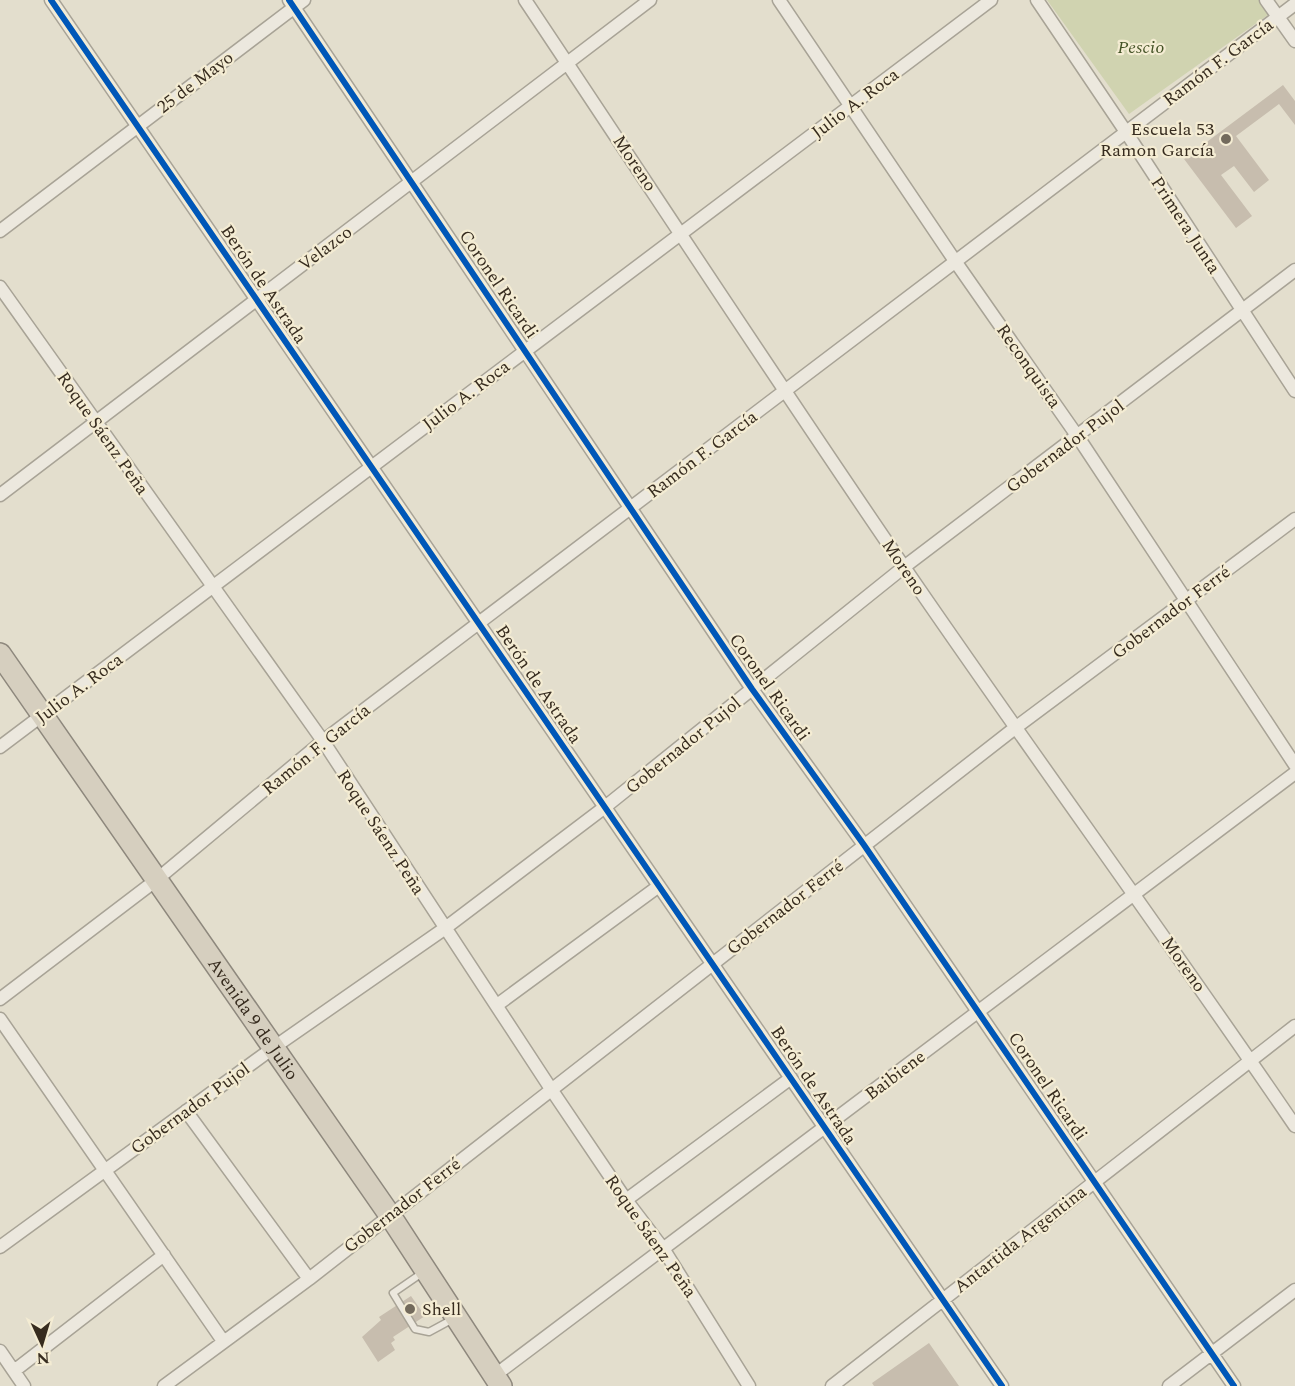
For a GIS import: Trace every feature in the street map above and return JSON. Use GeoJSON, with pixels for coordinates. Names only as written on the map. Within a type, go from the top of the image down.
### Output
{"type":"FeatureCollection","features":[{"type":"Feature","properties":{"kind":"highway","name":"Avenida 9 de Julio"},"geometry":{"type":"LineString","coordinates":[[0,654],[155,880],[390,1214],[498,1381]]}},
{"type":"Feature","properties":{"kind":"street","name":"Berón de Astrada"},"geometry":{"type":"LineString","coordinates":[[51,0],[1002,1386]]}},
{"type":"Feature","properties":{"kind":"street","name":"Moreno"},"geometry":{"type":"LineString","coordinates":[[525,0],[904,567],[1015,728],[1134,892],[1295,1126]]}},
{"type":"Feature","properties":{"kind":"street","name":"Velazco"},"geometry":{"type":"LineString","coordinates":[[0,495],[650,0]]}},
{"type":"Feature","properties":{"kind":"street","name":"Reconquista"},"geometry":{"type":"LineString","coordinates":[[779,0],[955,261],[1078,437],[1295,765]]}},
{"type":"Feature","properties":{"kind":"street","name":"Julio A. Roca"},"geometry":{"type":"LineString","coordinates":[[0,747],[991,0]]}},
{"type":"Feature","properties":{"kind":"street","name":"Primera Junta"},"geometry":{"type":"LineString","coordinates":[[1037,0],[1295,392]]}},
{"type":"Feature","properties":{"kind":"street"},"geometry":{"type":"LineString","coordinates":[[1266,0],[1295,41]]}},
{"type":"Feature","properties":{"kind":"street","name":"25 de Mayo"},"geometry":{"type":"LineString","coordinates":[[0,231],[296,2]]}},
{"type":"Feature","properties":{"kind":"street","name":"Coronel Ricardi"},"geometry":{"type":"LineString","coordinates":[[296,2],[411,182],[752,689],[864,845],[1234,1386]]}},
{"type":"Feature","properties":{"kind":"street","name":"Ramón F. García"},"geometry":{"type":"LineString","coordinates":[[0,999],[155,880],[323,741],[1295,4]]}},
{"type":"Feature","properties":{"kind":"street","name":"Gobernador Pujol"},"geometry":{"type":"LineString","coordinates":[[0,1247],[273,1048],[444,929],[605,807],[904,567],[1295,270]]}},
{"type":"Feature","properties":{"kind":"street","name":"Roque Sáenz Peña"},"geometry":{"type":"LineString","coordinates":[[0,286],[323,741],[444,929],[497,1005],[551,1089],[626,1200],[664,1250],[749,1386]]}},
{"type":"Feature","properties":{"kind":"street","name":"Gobernador Ferré"},"geometry":{"type":"LineString","coordinates":[[164,1386],[309,1279],[1015,728],[1295,519]]}},
{"type":"Feature","properties":{"kind":"street","name":"Baibiene"},"geometry":{"type":"LineString","coordinates":[[498,1381],[825,1127],[1134,892],[1295,773]]}},
{"type":"Feature","properties":{"kind":"street"},"geometry":{"type":"LineString","coordinates":[[497,1005],[659,886]]}},
{"type":"Feature","properties":{"kind":"street"},"geometry":{"type":"LineString","coordinates":[[0,1019],[223,1341]]}},
{"type":"Feature","properties":{"kind":"street","name":"Antartida Argentina"},"geometry":{"type":"LineString","coordinates":[[832,1386],[1295,1026]]}},
{"type":"Feature","properties":{"kind":"street"},"geometry":{"type":"LineString","coordinates":[[626,1200],[791,1078]]}},
{"type":"Feature","properties":{"kind":"street"},"geometry":{"type":"LineString","coordinates":[[186,1111],[309,1279]]}},
{"type":"Feature","properties":{"kind":"street"},"geometry":{"type":"LineString","coordinates":[[14,1371],[164,1256]]}},
{"type":"Feature","properties":{"kind":"street"},"geometry":{"type":"LineString","coordinates":[[1169,1386],[1295,1290]]}},
{"type":"Feature","properties":{"kind":"street"},"geometry":{"type":"LineString","coordinates":[[0,1351],[24,1386]]}},
{"type":"Feature","properties":{"kind":"lane"},"geometry":{"type":"LineString","coordinates":[[426,1270],[393,1293],[416,1329],[429,1332],[456,1318]]}},
{"type":"Feature","properties":{"kind":"green space","name":"Pescio"},"geometry":{"type":"Polygon","coordinates":[[[1047,0],[1264,0],[1272,12],[1129,114],[1047,0]]]}},
{"type":"Feature","properties":{"kind":"building"},"geometry":{"type":"Polygon","coordinates":[[[1283,85],[1295,101],[1295,125],[1279,104],[1236,136],[1269,180],[1254,192],[1234,166],[1221,175],[1252,216],[1236,228],[1184,159],[1283,85]]]}},
{"type":"Feature","properties":{"kind":"building"},"geometry":{"type":"Polygon","coordinates":[[[411,1296],[425,1316],[393,1337],[395,1340],[391,1343],[395,1350],[378,1362],[362,1337],[381,1320],[379,1317],[411,1296]]]}},
{"type":"Feature","properties":{"kind":"building"},"geometry":{"type":"Polygon","coordinates":[[[929,1343],[959,1386],[874,1386],[872,1383],[929,1343]]]}},
{"type":"Feature","properties":{"kind":"cycle path"},"geometry":{"type":"LineString","coordinates":[[51,0],[1002,1386]]}},
{"type":"Feature","properties":{"kind":"cycle path"},"geometry":{"type":"LineString","coordinates":[[289,0],[752,689],[864,845],[1234,1386]]}},
{"type":"Feature","properties":{"kind":"place","name":"Escuela 53 Ramon García"},"geometry":{"type":"Point","coordinates":[1226,139]}},
{"type":"Feature","properties":{"kind":"place","name":"Shell"},"geometry":{"type":"Point","coordinates":[410,1309]}}]}
